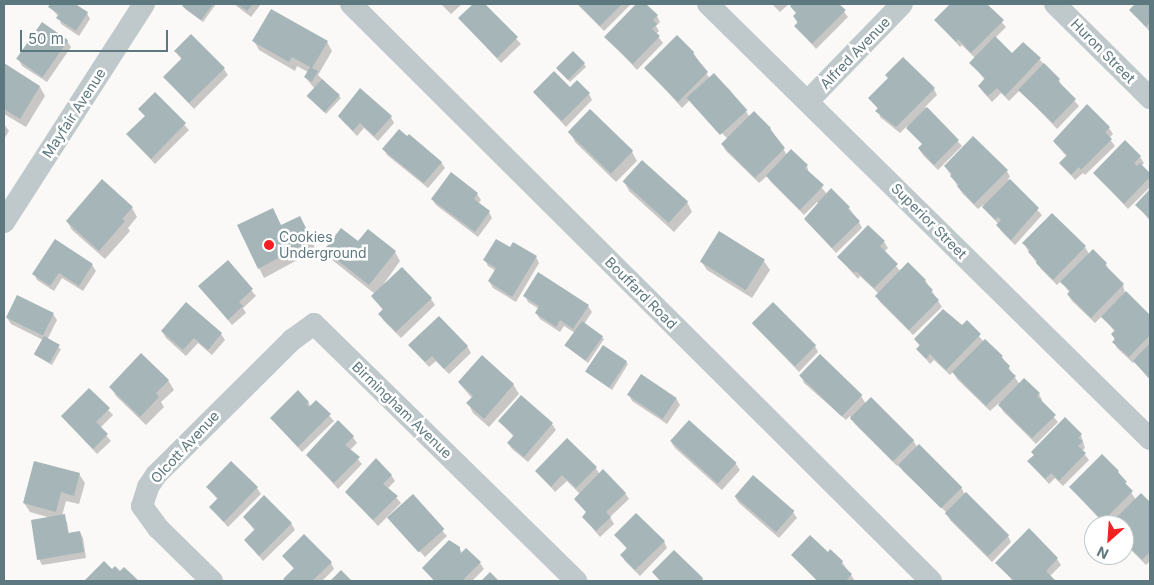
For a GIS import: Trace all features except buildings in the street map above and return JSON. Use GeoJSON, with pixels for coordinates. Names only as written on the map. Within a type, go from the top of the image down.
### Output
{"type":"FeatureCollection","features":[{"type":"Feature","properties":{"kind":"street","name":"Mayfair Avenue"},"geometry":{"type":"LineString","coordinates":[[4,222],[144,4]]}},
{"type":"Feature","properties":{"kind":"street","name":"Bouffard Road"},"geometry":{"type":"LineString","coordinates":[[351,4],[931,581]]}},
{"type":"Feature","properties":{"kind":"street","name":"Superior Street"},"geometry":{"type":"LineString","coordinates":[[708,4],[1150,438]]}},
{"type":"Feature","properties":{"kind":"street","name":"Alfred Avenue"},"geometry":{"type":"LineString","coordinates":[[808,102],[902,4]]}},
{"type":"Feature","properties":{"kind":"street","name":"Huron Street"},"geometry":{"type":"LineString","coordinates":[[1055,4],[1150,98]]}},
{"type":"Feature","properties":{"kind":"street","name":"Birmingham Avenue"},"geometry":{"type":"LineString","coordinates":[[225,406],[292,340],[314,324],[576,581]]}},
{"type":"Feature","properties":{"kind":"street","name":"Olcott Avenue"},"geometry":{"type":"LineString","coordinates":[[212,581],[158,528],[142,506],[148,487],[156,474],[225,406]]}},
{"type":"Feature","properties":{"kind":"place","name":"Cookies Underground"},"geometry":{"type":"Point","coordinates":[269,245]}}]}
